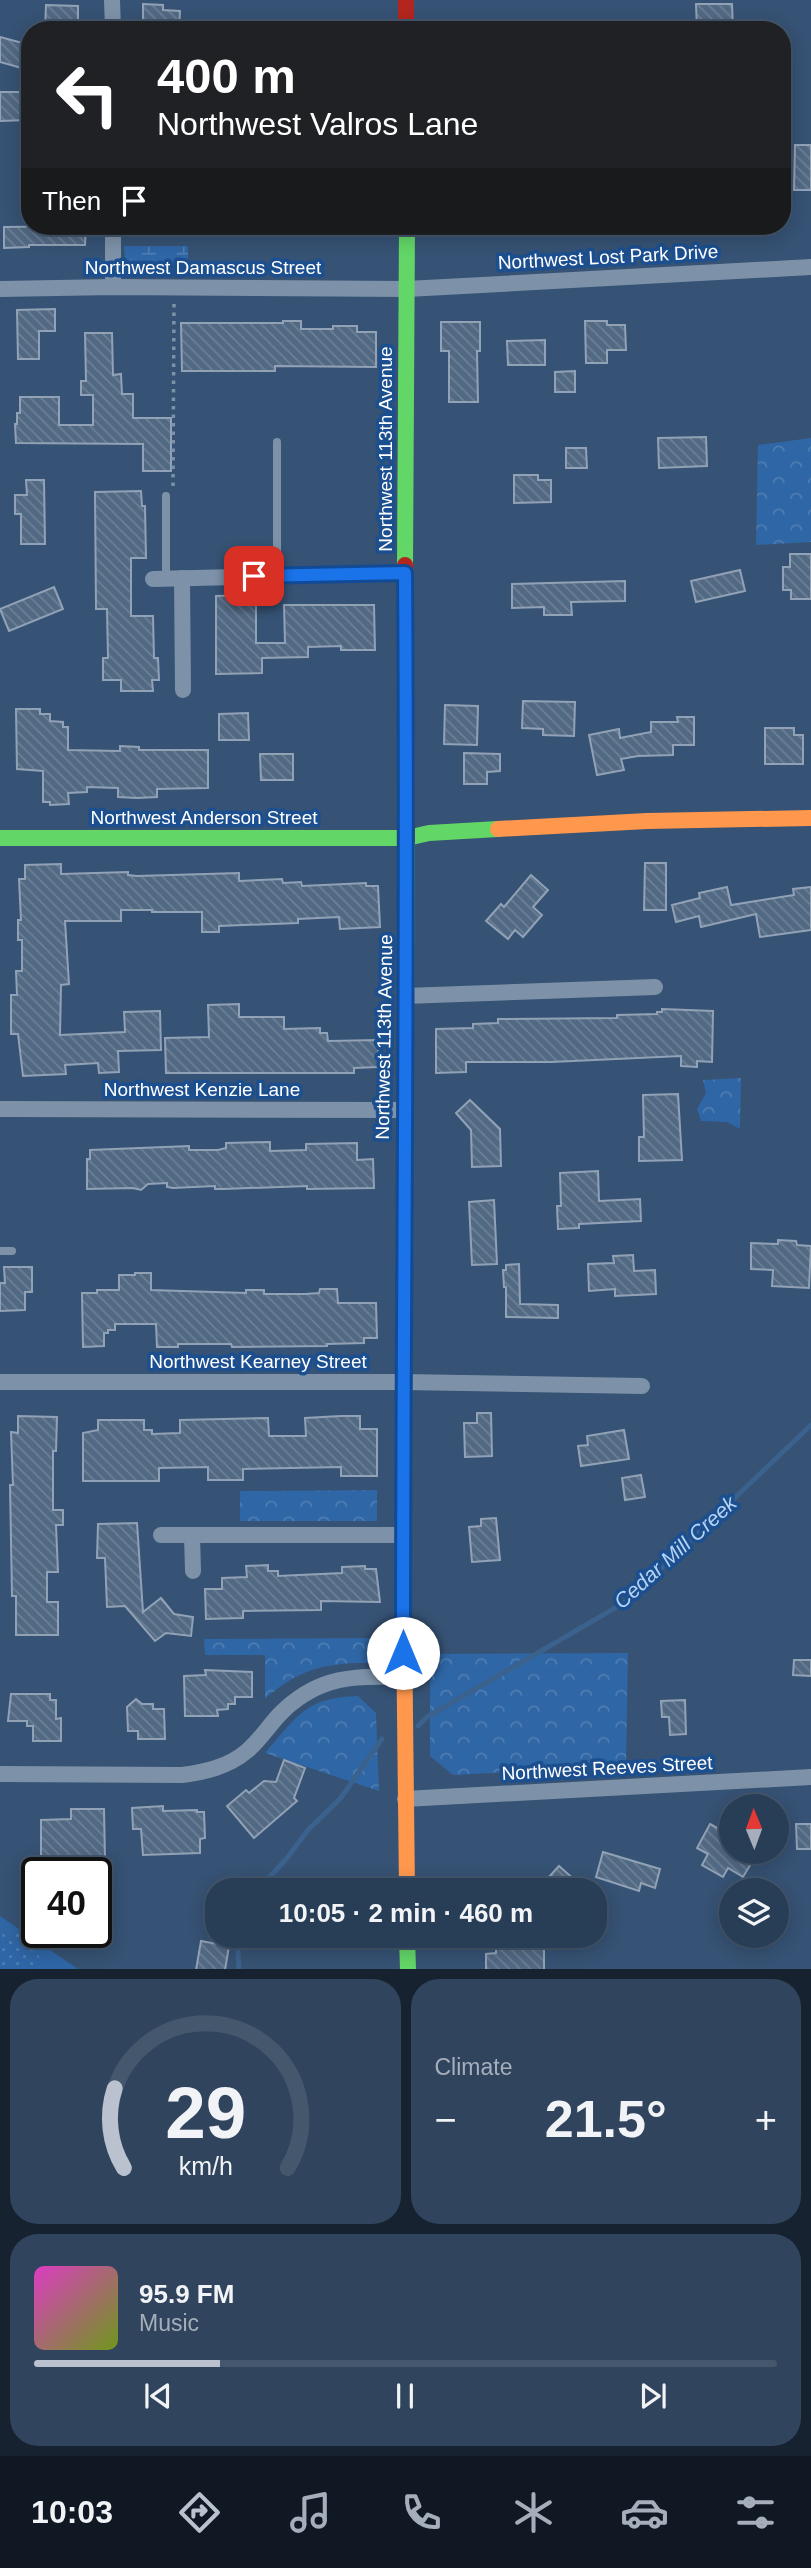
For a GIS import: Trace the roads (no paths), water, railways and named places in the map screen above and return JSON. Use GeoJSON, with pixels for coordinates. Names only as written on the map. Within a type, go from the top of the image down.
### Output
{"type":"FeatureCollection","features":[{"type":"Feature","properties":{"kind":"street"},"geometry":{"type":"LineString","coordinates":[[113,0],[113,21]]}},
{"type":"Feature","properties":{"kind":"street"},"geometry":{"type":"LineString","coordinates":[[405,0],[406,21]]}},
{"type":"Feature","properties":{"kind":"street"},"geometry":{"type":"LineString","coordinates":[[113,235],[114,287]]}},
{"type":"Feature","properties":{"kind":"street","name":"Northwest 113th Avenue"},"geometry":{"type":"LineString","coordinates":[[407,235],[407,838],[402,1535],[407,1878]]}},
{"type":"Feature","properties":{"kind":"street","name":"Northwest Lost Park Drive"},"geometry":{"type":"LineString","coordinates":[[407,289],[811,267]]}},
{"type":"Feature","properties":{"kind":"street","name":"Northwest Damascus Street"},"geometry":{"type":"LineString","coordinates":[[0,289],[407,289]]}},
{"type":"Feature","properties":{"kind":"street"},"geometry":{"type":"LineString","coordinates":[[183,690],[167,578],[405,573]]}},
{"type":"Feature","properties":{"kind":"street"},"geometry":{"type":"LineString","coordinates":[[407,838],[429,833],[592,824],[811,818]]}},
{"type":"Feature","properties":{"kind":"street","name":"Northwest Anderson Street"},"geometry":{"type":"LineString","coordinates":[[0,838],[407,838]]}},
{"type":"Feature","properties":{"kind":"street"},"geometry":{"type":"LineString","coordinates":[[405,996],[654,987]]}},
{"type":"Feature","properties":{"kind":"street","name":"Northwest Kenzie Lane"},"geometry":{"type":"LineString","coordinates":[[0,1109],[404,1110]]}},
{"type":"Feature","properties":{"kind":"street","name":"Northwest Kearney Street"},"geometry":{"type":"LineString","coordinates":[[0,1382],[403,1382],[642,1386]]}},
{"type":"Feature","properties":{"kind":"street"},"geometry":{"type":"LineString","coordinates":[[161,1535],[402,1535]]}},
{"type":"Feature","properties":{"kind":"street"},"geometry":{"type":"LineString","coordinates":[[192,1535],[193,1571]]}},
{"type":"Feature","properties":{"kind":"street"},"geometry":{"type":"LineString","coordinates":[[0,1774],[182,1775],[206,1772],[229,1763],[246,1752],[280,1713],[324,1685],[344,1679],[403,1677]]}},
{"type":"Feature","properties":{"kind":"street","name":"Northwest Reeves Street"},"geometry":{"type":"LineString","coordinates":[[405,1799],[811,1777]]}},
{"type":"Feature","properties":{"kind":"street"},"geometry":{"type":"LineString","coordinates":[[407,1948],[408,1969]]}},
{"type":"Feature","properties":{"kind":"lane"},"geometry":{"type":"LineString","coordinates":[[277,442],[277,576]]}},
{"type":"Feature","properties":{"kind":"lane"},"geometry":{"type":"LineString","coordinates":[[166,496],[167,578]]}},
{"type":"Feature","properties":{"kind":"lane"},"geometry":{"type":"LineString","coordinates":[[0,1251],[12,1251]]}},
{"type":"Feature","properties":{"kind":"waterway","name":"Cedar Mill Creek"},"geometry":{"type":"LineString","coordinates":[[418,1726],[427,1717],[627,1601],[811,1425]]}},
{"type":"Feature","properties":{"kind":"waterway","name":"Cedar Mill Creek"},"geometry":{"type":"LineString","coordinates":[[269,1878],[308,1830],[340,1799],[382,1739]]}},
{"type":"Feature","properties":{"kind":"waterway","name":"Cedar Mill Creek"},"geometry":{"type":"LineString","coordinates":[[238,1948],[239,1969]]}}]}
